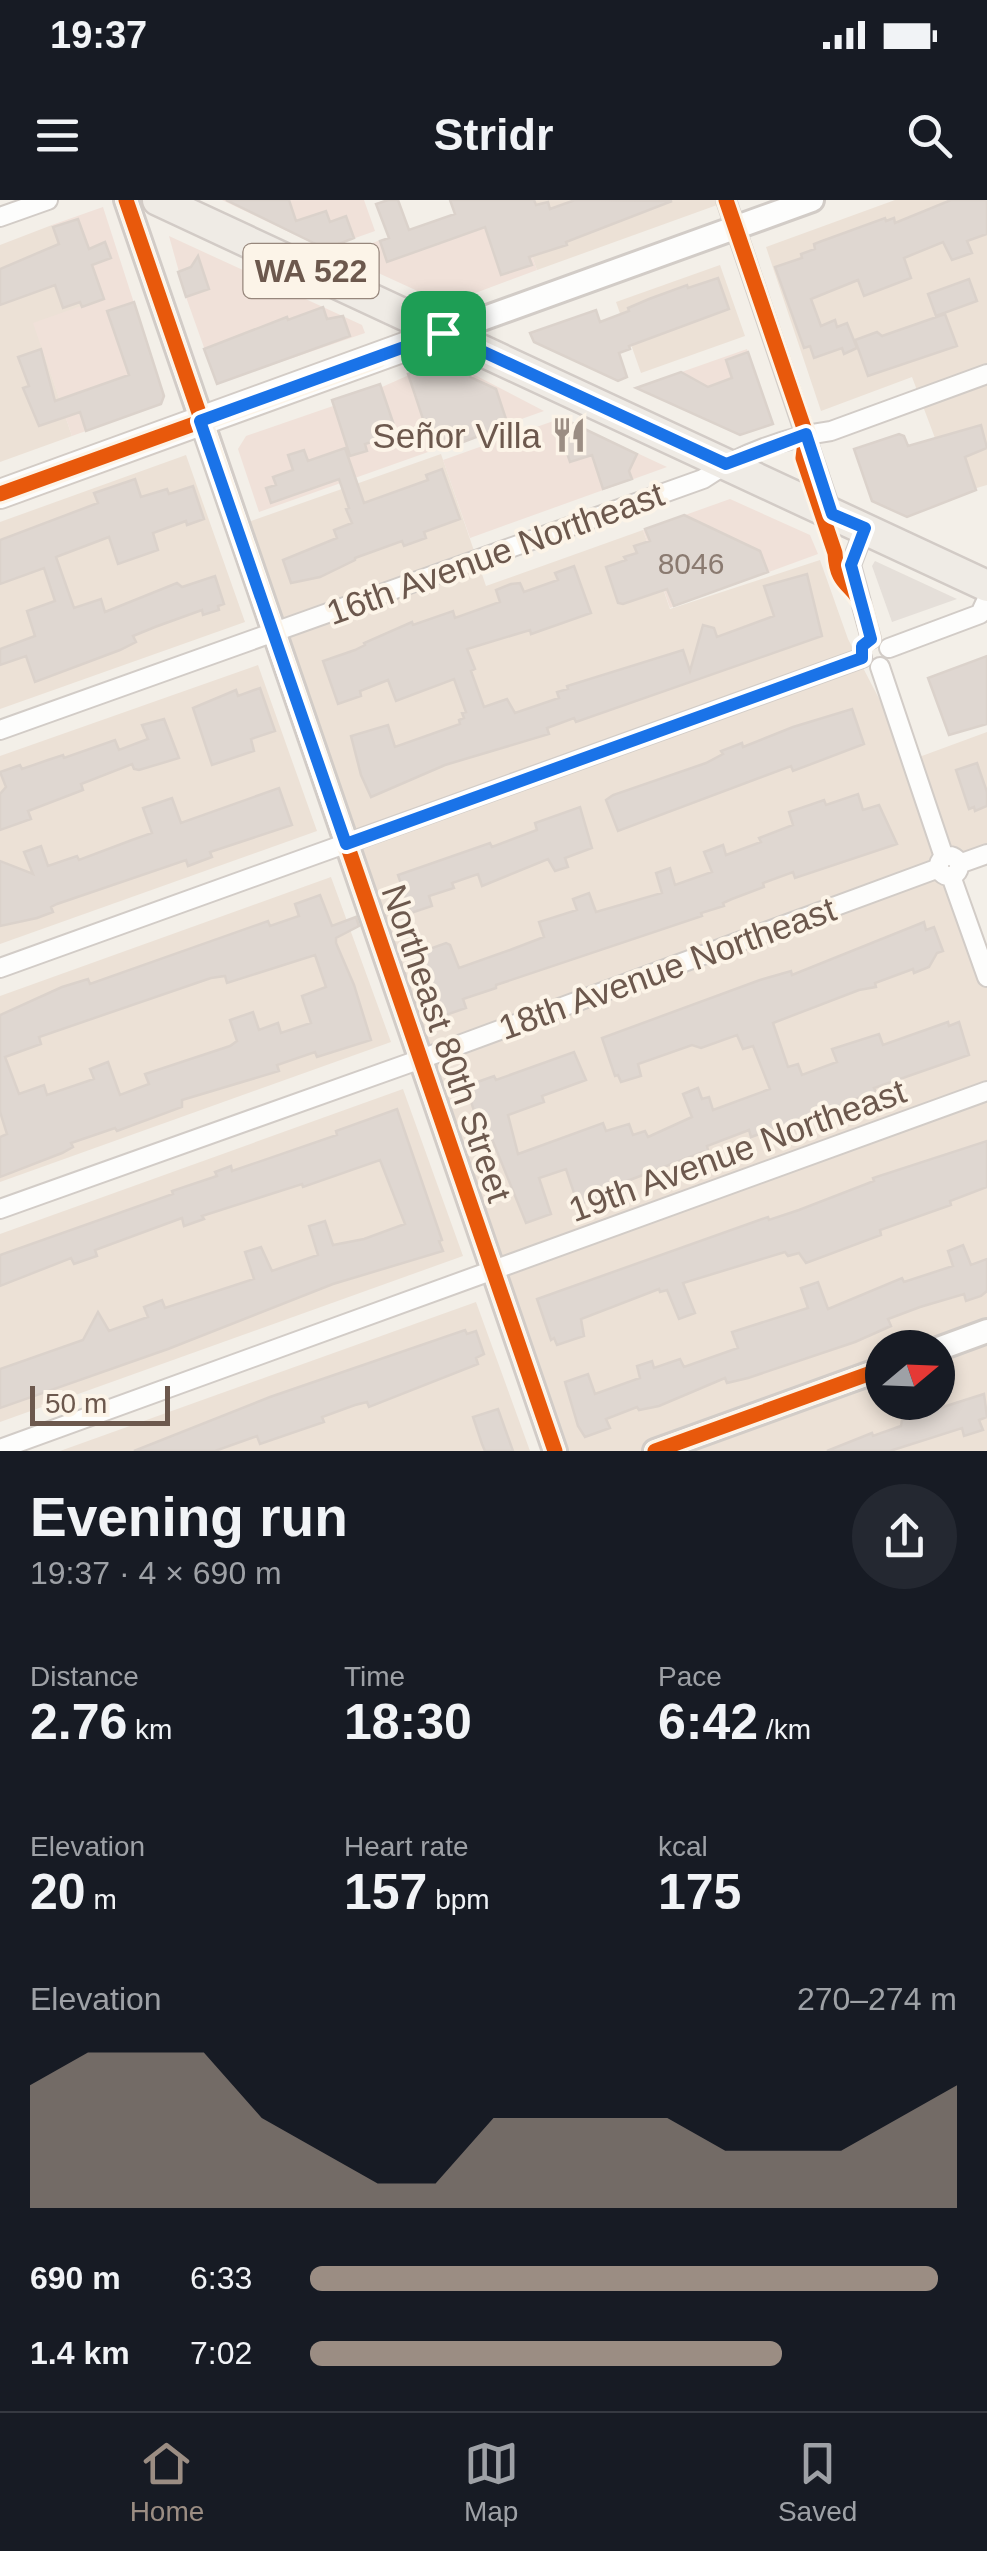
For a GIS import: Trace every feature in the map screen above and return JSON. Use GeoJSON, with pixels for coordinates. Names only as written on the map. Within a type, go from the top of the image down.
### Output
{"type":"FeatureCollection","features":[{"type":"Feature","properties":{"kind":"main road","name":"WA 522"},"geometry":{"type":"LineString","coordinates":[[173,203],[987,586]]}},
{"type":"Feature","properties":{"kind":"main road"},"geometry":{"type":"LineString","coordinates":[[0,494],[443,333]]}},
{"type":"Feature","properties":{"kind":"street"},"geometry":{"type":"LineString","coordinates":[[0,217],[48,200]]}},
{"type":"Feature","properties":{"kind":"street","name":"Northeast 80th Street"},"geometry":{"type":"LineString","coordinates":[[126,200],[556,1451]]}},
{"type":"Feature","properties":{"kind":"street"},"geometry":{"type":"LineString","coordinates":[[726,200],[832,514]]}},
{"type":"Feature","properties":{"kind":"street"},"geometry":{"type":"LineString","coordinates":[[443,333],[812,200]]}},
{"type":"Feature","properties":{"kind":"street","name":"16th Avenue Northeast"},"geometry":{"type":"LineString","coordinates":[[0,730],[703,480],[726,464],[806,434],[831,431],[987,374]]}},
{"type":"Feature","properties":{"kind":"street"},"geometry":{"type":"LineString","coordinates":[[865,528],[851,565],[871,639]]}},
{"type":"Feature","properties":{"kind":"street"},"geometry":{"type":"LineString","coordinates":[[889,648],[980,614],[987,599]]}},
{"type":"Feature","properties":{"kind":"street"},"geometry":{"type":"LineString","coordinates":[[871,639],[883,640],[889,648],[887,662],[880,666],[869,666],[862,658],[862,646],[871,639]]}},
{"type":"Feature","properties":{"kind":"street"},"geometry":{"type":"LineString","coordinates":[[0,968],[862,658]]}},
{"type":"Feature","properties":{"kind":"street"},"geometry":{"type":"LineString","coordinates":[[880,666],[987,977]]}},
{"type":"Feature","properties":{"kind":"street","name":"18th Avenue Northeast"},"geometry":{"type":"LineString","coordinates":[[0,1209],[987,854]]}},
{"type":"Feature","properties":{"kind":"street","name":"19th Avenue Northeast"},"geometry":{"type":"LineString","coordinates":[[0,1449],[987,1091]]}},
{"type":"Feature","properties":{"kind":"street"},"geometry":{"type":"LineString","coordinates":[[955,1342],[987,1331]]}},
{"type":"Feature","properties":{"kind":"street"},"geometry":{"type":"LineString","coordinates":[[656,1451],[865,1374]]}},
{"type":"Feature","properties":{"kind":"shaded area"},"geometry":{"type":"Polygon","coordinates":[[[222,200],[364,200],[375,231],[324,249],[222,200]]]}},
{"type":"Feature","properties":{"kind":"shaded area"},"geometry":{"type":"Polygon","coordinates":[[[512,200],[731,200],[537,270],[512,200]]]}},
{"type":"Feature","properties":{"kind":"shaded area"},"geometry":{"type":"Polygon","coordinates":[[[512,200],[537,270],[446,304],[339,255],[478,205],[512,200]]]}},
{"type":"Feature","properties":{"kind":"shaded area"},"geometry":{"type":"Polygon","coordinates":[[[895,200],[987,200],[987,485],[956,494],[912,377],[821,411],[766,247],[895,200]]]}},
{"type":"Feature","properties":{"kind":"shaded area"},"geometry":{"type":"Polygon","coordinates":[[[103,207],[164,396],[161,404],[72,436],[33,323],[81,306],[52,225],[103,207]]]}},
{"type":"Feature","properties":{"kind":"shaded area"},"geometry":{"type":"Polygon","coordinates":[[[52,225],[82,307],[34,324],[72,436],[0,462],[0,245],[52,225]]]}},
{"type":"Feature","properties":{"kind":"shaded area"},"geometry":{"type":"Polygon","coordinates":[[[169,236],[362,325],[365,333],[217,384],[169,236]]]}},
{"type":"Feature","properties":{"kind":"shaded area"},"geometry":{"type":"Polygon","coordinates":[[[720,265],[745,336],[641,373],[616,302],[720,265]]]}},
{"type":"Feature","properties":{"kind":"shaded area"},"geometry":{"type":"Polygon","coordinates":[[[747,349],[773,424],[740,435],[636,388],[747,349]]]}},
{"type":"Feature","properties":{"kind":"shaded area"},"geometry":{"type":"Polygon","coordinates":[[[448,364],[544,411],[259,512],[238,449],[246,436],[333,406],[331,401],[380,384],[382,387],[427,367],[448,364]]]}},
{"type":"Feature","properties":{"kind":"shaded area"},"geometry":{"type":"Polygon","coordinates":[[[562,418],[667,467],[470,538],[443,460],[562,418]]]}},
{"type":"Feature","properties":{"kind":"shaded area"},"geometry":{"type":"Polygon","coordinates":[[[441,454],[486,586],[643,530],[670,609],[820,560],[848,639],[911,760],[987,732],[987,854],[948,869],[987,972],[987,1451],[555,1451],[237,526],[441,454]]]}},
{"type":"Feature","properties":{"kind":"shaded area"},"geometry":{"type":"Polygon","coordinates":[[[186,455],[245,622],[0,709],[0,522],[186,455]]]}},
{"type":"Feature","properties":{"kind":"shaded area"},"geometry":{"type":"Polygon","coordinates":[[[730,499],[810,535],[818,554],[670,608],[643,530],[730,499]]]}},
{"type":"Feature","properties":{"kind":"shaded area"},"geometry":{"type":"Polygon","coordinates":[[[875,561],[957,599],[892,622],[872,566],[875,561]]]}},
{"type":"Feature","properties":{"kind":"shaded area"},"geometry":{"type":"Polygon","coordinates":[[[258,665],[317,831],[0,944],[0,756],[258,665]]]}},
{"type":"Feature","properties":{"kind":"shaded area"},"geometry":{"type":"Polygon","coordinates":[[[331,877],[391,1042],[0,1182],[0,996],[331,877]]]}},
{"type":"Feature","properties":{"kind":"shaded area"},"geometry":{"type":"Polygon","coordinates":[[[403,1089],[463,1256],[0,1422],[0,1234],[403,1089]]]}},
{"type":"Feature","properties":{"kind":"shaded area"},"geometry":{"type":"Polygon","coordinates":[[[476,1302],[530,1451],[60,1451],[476,1302]]]}},
{"type":"Feature","properties":{"kind":"building"},"geometry":{"type":"Polygon","coordinates":[[[226,200],[289,200],[296,221],[326,211],[330,222],[346,216],[354,238],[326,249],[226,200]]]}},
{"type":"Feature","properties":{"kind":"building"},"geometry":{"type":"Polygon","coordinates":[[[398,200],[409,230],[455,214],[450,200],[534,200],[536,205],[548,202],[550,209],[575,200],[672,201],[529,257],[532,265],[501,275],[485,227],[387,262],[380,241],[389,238],[376,204],[398,200]]]}},
{"type":"Feature","properties":{"kind":"building"},"geometry":{"type":"Polygon","coordinates":[[[951,200],[987,200],[987,234],[967,241],[972,253],[952,260],[943,242],[904,258],[911,278],[864,296],[858,280],[811,299],[821,326],[835,320],[837,327],[847,323],[857,348],[844,354],[842,348],[814,358],[810,346],[804,348],[775,267],[802,258],[801,254],[815,249],[814,244],[885,218],[894,218],[895,223],[951,200]]]}},
{"type":"Feature","properties":{"kind":"building"},"geometry":{"type":"Polygon","coordinates":[[[78,219],[89,249],[105,242],[111,258],[92,265],[104,299],[82,307],[80,302],[63,308],[55,285],[0,305],[0,269],[59,244],[53,227],[78,219]]]}},
{"type":"Feature","properties":{"kind":"building"},"geometry":{"type":"Polygon","coordinates":[[[198,256],[209,289],[186,297],[178,272],[191,267],[198,256]]]}},
{"type":"Feature","properties":{"kind":"building"},"geometry":{"type":"Polygon","coordinates":[[[718,278],[729,309],[629,346],[630,349],[619,353],[627,377],[618,381],[534,342],[530,333],[596,310],[600,322],[649,299],[718,278]]]}},
{"type":"Feature","properties":{"kind":"building"},"geometry":{"type":"Polygon","coordinates":[[[969,279],[977,301],[936,316],[928,294],[969,279]]]}},
{"type":"Feature","properties":{"kind":"building"},"geometry":{"type":"Polygon","coordinates":[[[134,302],[164,396],[161,404],[86,431],[80,412],[39,426],[23,388],[29,386],[18,357],[41,349],[55,401],[129,375],[107,311],[134,302]]]}},
{"type":"Feature","properties":{"kind":"building"},"geometry":{"type":"Polygon","coordinates":[[[323,307],[327,319],[343,316],[350,336],[217,384],[204,349],[323,307]]]}},
{"type":"Feature","properties":{"kind":"building"},"geometry":{"type":"Polygon","coordinates":[[[945,314],[957,346],[868,376],[855,340],[877,332],[882,336],[945,314]]]}},
{"type":"Feature","properties":{"kind":"building"},"geometry":{"type":"Polygon","coordinates":[[[748,352],[773,424],[740,435],[636,388],[681,372],[708,387],[732,378],[726,360],[748,352]]]}},
{"type":"Feature","properties":{"kind":"building"},"geometry":{"type":"Polygon","coordinates":[[[448,364],[496,389],[508,425],[455,445],[452,436],[431,443],[408,374],[448,364]]]}},
{"type":"Feature","properties":{"kind":"building"},"geometry":{"type":"Polygon","coordinates":[[[380,384],[397,434],[365,444],[367,451],[350,456],[332,400],[380,384]]]}},
{"type":"Feature","properties":{"kind":"building"},"geometry":{"type":"Polygon","coordinates":[[[570,422],[637,454],[629,471],[632,479],[603,489],[592,455],[570,462],[558,426],[570,422]]]}},
{"type":"Feature","properties":{"kind":"building"},"geometry":{"type":"Polygon","coordinates":[[[981,425],[987,448],[965,457],[976,490],[907,517],[872,501],[854,449],[899,434],[908,446],[981,425]]]}},
{"type":"Feature","properties":{"kind":"building"},"geometry":{"type":"Polygon","coordinates":[[[345,448],[364,503],[428,480],[426,475],[442,469],[460,519],[424,532],[426,538],[404,546],[402,541],[355,558],[320,577],[291,583],[283,560],[337,538],[334,530],[352,523],[346,509],[349,508],[339,479],[271,503],[266,488],[276,485],[273,477],[293,470],[288,455],[304,450],[308,461],[345,448]]]}},
{"type":"Feature","properties":{"kind":"building"},"geometry":{"type":"Polygon","coordinates":[[[135,479],[141,497],[193,486],[204,519],[153,533],[158,550],[118,564],[109,537],[56,557],[74,608],[101,599],[105,612],[177,583],[182,587],[215,576],[224,604],[218,606],[219,610],[203,615],[202,610],[133,636],[136,642],[120,650],[35,682],[26,656],[0,665],[0,649],[35,636],[27,611],[55,601],[44,568],[0,584],[0,540],[98,503],[94,493],[135,479]]]}},
{"type":"Feature","properties":{"kind":"building"},"geometry":{"type":"Polygon","coordinates":[[[684,515],[760,551],[768,572],[674,606],[667,589],[618,603],[606,567],[626,560],[624,557],[637,553],[634,546],[650,541],[645,529],[684,515]]]}},
{"type":"Feature","properties":{"kind":"building"},"geometry":{"type":"Polygon","coordinates":[[[574,566],[591,613],[531,634],[530,630],[467,649],[484,707],[507,699],[515,713],[559,698],[557,692],[568,689],[567,686],[683,650],[690,671],[703,625],[714,628],[717,637],[774,616],[764,586],[807,574],[822,636],[576,722],[574,718],[547,728],[549,734],[445,765],[371,797],[351,736],[388,725],[395,747],[460,724],[462,713],[466,712],[454,679],[396,701],[388,680],[338,704],[323,661],[412,622],[413,625],[453,611],[455,618],[500,602],[496,590],[520,583],[524,592],[558,580],[555,573],[574,566]]]}},
{"type":"Feature","properties":{"kind":"building"},"geometry":{"type":"Polygon","coordinates":[[[987,656],[987,724],[949,735],[928,678],[987,656]]]}},
{"type":"Feature","properties":{"kind":"building"},"geometry":{"type":"Polygon","coordinates":[[[260,688],[275,731],[251,739],[254,751],[212,765],[193,708],[236,690],[238,696],[260,688]]]}},
{"type":"Feature","properties":{"kind":"building"},"geometry":{"type":"Polygon","coordinates":[[[852,709],[864,744],[793,771],[791,766],[618,831],[606,800],[613,795],[706,763],[723,754],[721,751],[742,743],[743,747],[852,709]]]}},
{"type":"Feature","properties":{"kind":"building"},"geometry":{"type":"Polygon","coordinates":[[[164,719],[179,758],[139,770],[132,764],[81,784],[83,790],[28,811],[31,819],[0,830],[0,794],[6,787],[0,772],[63,755],[64,758],[115,740],[119,750],[148,739],[142,725],[164,719]]]}},
{"type":"Feature","properties":{"kind":"building"},"geometry":{"type":"Polygon","coordinates":[[[977,763],[987,792],[987,806],[975,811],[974,807],[969,809],[956,770],[977,763]]]}},
{"type":"Feature","properties":{"kind":"building"},"geometry":{"type":"Polygon","coordinates":[[[279,788],[292,825],[210,852],[212,857],[188,866],[186,860],[57,904],[51,907],[53,912],[37,918],[0,926],[0,861],[33,874],[24,852],[41,846],[48,866],[77,856],[79,860],[152,833],[143,808],[172,798],[181,823],[279,788]]]}},
{"type":"Feature","properties":{"kind":"building"},"geometry":{"type":"Polygon","coordinates":[[[858,794],[863,810],[879,805],[897,844],[795,878],[793,872],[763,883],[764,887],[701,913],[702,916],[496,985],[463,999],[466,1008],[443,1016],[421,952],[446,943],[459,968],[510,950],[544,937],[539,922],[577,910],[573,899],[589,893],[596,912],[662,893],[656,873],[670,868],[675,885],[712,872],[704,852],[723,845],[726,855],[761,842],[759,838],[793,825],[789,812],[858,794]]]}},
{"type":"Feature","properties":{"kind":"building"},"geometry":{"type":"Polygon","coordinates":[[[580,807],[592,848],[565,858],[568,867],[555,871],[548,859],[482,886],[478,874],[429,896],[432,906],[411,913],[398,875],[490,843],[492,847],[537,830],[535,823],[580,807]]]}},
{"type":"Feature","properties":{"kind":"building"},"geometry":{"type":"Polygon","coordinates":[[[320,895],[332,926],[356,917],[359,926],[336,938],[336,943],[371,1040],[317,1057],[315,1052],[277,1065],[279,1071],[182,1100],[182,1107],[71,1143],[73,1147],[62,1153],[0,1177],[0,1137],[7,1134],[0,1112],[0,1015],[62,987],[88,979],[90,984],[268,921],[270,926],[299,916],[295,904],[320,895]],[[315,955],[227,983],[225,976],[211,978],[39,1037],[41,1044],[5,1057],[19,1094],[44,1085],[47,1095],[94,1079],[90,1069],[108,1062],[120,1095],[149,1084],[145,1074],[230,1046],[237,1041],[230,1020],[253,1012],[259,1030],[278,1023],[281,1033],[311,1023],[302,996],[326,987],[315,955]]]}},
{"type":"Feature","properties":{"kind":"building"},"geometry":{"type":"Polygon","coordinates":[[[924,922],[926,930],[934,927],[943,951],[937,953],[929,967],[914,973],[913,969],[875,983],[876,987],[773,1023],[788,1067],[798,1064],[802,1075],[837,1062],[832,1049],[879,1034],[883,1045],[948,1022],[949,1026],[959,1022],[969,1055],[874,1088],[876,1092],[847,1102],[842,1112],[834,1107],[751,1137],[749,1130],[707,1146],[708,1150],[622,1183],[617,1186],[619,1190],[578,1205],[566,1169],[539,1178],[551,1214],[526,1223],[492,1139],[484,1142],[466,1086],[494,1076],[496,1080],[574,1052],[586,1080],[542,1096],[544,1102],[508,1115],[518,1154],[603,1123],[606,1131],[629,1124],[633,1135],[645,1131],[648,1137],[692,1117],[683,1094],[698,1088],[702,1099],[709,1097],[713,1110],[770,1089],[753,1046],[743,1049],[737,1035],[701,1048],[692,1045],[638,1064],[641,1076],[621,1082],[615,1076],[602,1038],[760,980],[791,971],[792,975],[924,922]]]}},
{"type":"Feature","properties":{"kind":"building"},"geometry":{"type":"Polygon","coordinates":[[[397,1109],[443,1251],[333,1284],[168,1349],[0,1408],[0,1369],[83,1340],[98,1312],[109,1331],[148,1317],[144,1307],[162,1300],[165,1308],[254,1279],[245,1252],[261,1247],[272,1271],[318,1255],[309,1226],[325,1221],[333,1245],[405,1224],[380,1160],[202,1216],[204,1219],[184,1226],[182,1218],[95,1250],[97,1256],[74,1264],[71,1258],[0,1286],[0,1255],[173,1194],[172,1191],[217,1176],[215,1172],[231,1166],[232,1171],[337,1135],[336,1131],[397,1109]]]}},
{"type":"Feature","properties":{"kind":"building"},"geometry":{"type":"Polygon","coordinates":[[[987,1141],[987,1187],[950,1201],[951,1205],[880,1230],[881,1235],[806,1263],[799,1253],[788,1256],[785,1252],[683,1283],[695,1313],[679,1319],[667,1290],[659,1289],[581,1319],[584,1336],[557,1345],[554,1338],[551,1340],[537,1299],[987,1141]]]}},
{"type":"Feature","properties":{"kind":"building"},"geometry":{"type":"Polygon","coordinates":[[[963,1245],[971,1265],[987,1259],[987,1291],[966,1301],[964,1294],[920,1307],[888,1319],[891,1326],[882,1330],[865,1330],[865,1338],[855,1342],[748,1378],[727,1383],[725,1378],[659,1406],[639,1410],[637,1407],[606,1419],[610,1428],[585,1437],[578,1426],[565,1382],[588,1374],[595,1394],[640,1378],[637,1366],[652,1361],[654,1368],[680,1359],[684,1367],[738,1348],[732,1332],[808,1308],[801,1288],[818,1282],[828,1309],[902,1278],[904,1282],[953,1266],[948,1251],[963,1245]]]}},
{"type":"Feature","properties":{"kind":"building"},"geometry":{"type":"Polygon","coordinates":[[[465,1330],[467,1334],[476,1331],[484,1354],[476,1358],[478,1364],[369,1407],[367,1402],[355,1405],[322,1417],[324,1422],[260,1444],[257,1436],[215,1451],[134,1451],[270,1397],[465,1330]]]}},
{"type":"Feature","properties":{"kind":"building"},"geometry":{"type":"Polygon","coordinates":[[[984,1394],[987,1417],[979,1420],[983,1430],[964,1436],[962,1428],[890,1451],[827,1451],[901,1426],[902,1420],[955,1420],[955,1403],[984,1394]]]}},
{"type":"Feature","properties":{"kind":"building"},"geometry":{"type":"Polygon","coordinates":[[[498,1409],[513,1451],[485,1451],[482,1444],[473,1417],[498,1409]]]}},
{"type":"Feature","properties":{"kind":"cycle path"},"geometry":{"type":"LineString","coordinates":[[126,200],[555,1451]]}},
{"type":"Feature","properties":{"kind":"cycle path"},"geometry":{"type":"LineString","coordinates":[[726,200],[806,434],[803,458],[839,572],[862,605],[871,639]]}},
{"type":"Feature","properties":{"kind":"cycle path"},"geometry":{"type":"LineString","coordinates":[[0,494],[377,358]]}},
{"type":"Feature","properties":{"kind":"cycle path"},"geometry":{"type":"LineString","coordinates":[[655,1451],[865,1375]]}},
{"type":"Feature","properties":{"kind":"place","name":"Señor Villa"},"geometry":{"type":"Point","coordinates":[569,435]}},
{"type":"Feature","properties":{"kind":"route"},"geometry":{"type":"LineString","coordinates":[[443,333],[726,464],[806,434],[832,514],[865,528],[851,562],[871,639],[862,646],[862,658],[346,844],[200,421],[443,333]]}}]}
